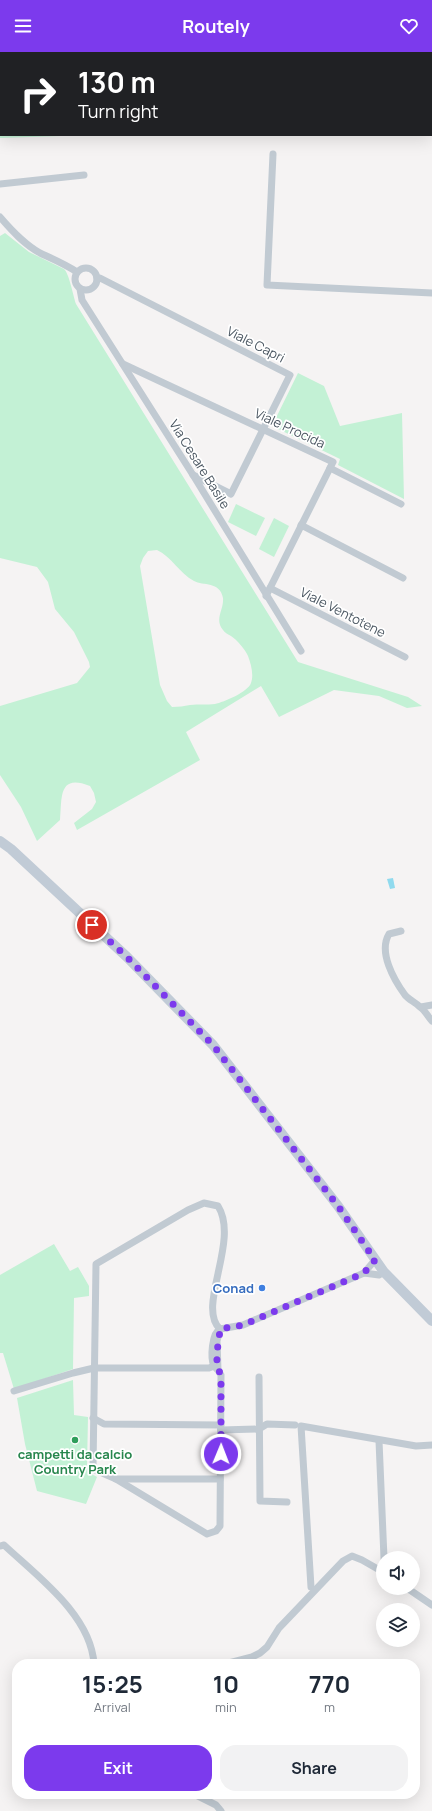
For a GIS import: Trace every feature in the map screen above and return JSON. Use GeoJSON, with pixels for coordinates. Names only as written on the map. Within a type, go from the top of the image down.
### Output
{"type":"FeatureCollection","features":[{"type":"Feature","properties":{"kind":"street"},"geometry":{"type":"LineString","coordinates":[[273,154],[268,285],[432,293]]}},
{"type":"Feature","properties":{"kind":"street"},"geometry":{"type":"LineString","coordinates":[[0,184],[84,175]]}},
{"type":"Feature","properties":{"kind":"street"},"geometry":{"type":"LineString","coordinates":[[0,218],[29,245],[77,272]]}},
{"type":"Feature","properties":{"kind":"street"},"geometry":{"type":"LineString","coordinates":[[82,268],[89,268],[95,272],[97,278],[96,285],[91,289],[80,289],[75,283],[77,272],[82,268]]}},
{"type":"Feature","properties":{"kind":"street","name":"Viale Capri"},"geometry":{"type":"LineString","coordinates":[[97,278],[100,278],[290,375],[231,494],[193,475]]}},
{"type":"Feature","properties":{"kind":"street","name":"Via Cesare Basile"},"geometry":{"type":"LineString","coordinates":[[80,289],[82,300],[193,475],[301,651]]}},
{"type":"Feature","properties":{"kind":"street","name":"Viale Procida"},"geometry":{"type":"LineString","coordinates":[[123,364],[333,462],[266,596]]}},
{"type":"Feature","properties":{"kind":"street"},"geometry":{"type":"LineString","coordinates":[[330,468],[401,504]]}},
{"type":"Feature","properties":{"kind":"street"},"geometry":{"type":"LineString","coordinates":[[301,525],[403,578]]}},
{"type":"Feature","properties":{"kind":"street","name":"Viale Ventotene"},"geometry":{"type":"LineString","coordinates":[[270,588],[405,657]]}},
{"type":"Feature","properties":{"kind":"street"},"geometry":{"type":"LineString","coordinates":[[0,841],[127,957],[213,1045],[338,1206],[384,1272],[432,1321]]}},
{"type":"Feature","properties":{"kind":"street"},"geometry":{"type":"LineString","coordinates":[[401,931],[389,934],[386,940],[385,954],[389,966],[406,996],[420,1007],[432,1021]]}},
{"type":"Feature","properties":{"kind":"street"},"geometry":{"type":"LineString","coordinates":[[420,1007],[432,1005]]}},
{"type":"Feature","properties":{"kind":"street"},"geometry":{"type":"LineString","coordinates":[[220,1329],[217,1341],[216,1368],[221,1375],[220,1526],[216,1531],[206,1534],[116,1479],[93,1469],[96,1264],[188,1210],[204,1203],[218,1206],[223,1215],[226,1229],[214,1296],[213,1319],[215,1325],[220,1329],[243,1325],[364,1273],[375,1260]]}},
{"type":"Feature","properties":{"kind":"street"},"geometry":{"type":"LineString","coordinates":[[364,1273],[379,1275],[384,1272]]}},
{"type":"Feature","properties":{"kind":"street"},"geometry":{"type":"LineString","coordinates":[[14,1391],[94,1368],[216,1368]]}},
{"type":"Feature","properties":{"kind":"street"},"geometry":{"type":"LineString","coordinates":[[259,1377],[258,1429],[260,1502],[287,1502]]}},
{"type":"Feature","properties":{"kind":"street"},"geometry":{"type":"LineString","coordinates":[[93,1418],[104,1424],[258,1429],[267,1424],[295,1425]]}},
{"type":"Feature","properties":{"kind":"street"},"geometry":{"type":"LineString","coordinates":[[311,1587],[301,1426],[379,1441],[416,1446],[432,1445]]}},
{"type":"Feature","properties":{"kind":"street"},"geometry":{"type":"LineString","coordinates":[[379,1441],[384,1551]]}},
{"type":"Feature","properties":{"kind":"street"},"geometry":{"type":"LineString","coordinates":[[116,1479],[220,1478]]}},
{"type":"Feature","properties":{"kind":"street"},"geometry":{"type":"LineString","coordinates":[[0,1546],[4,1545],[51,1589],[75,1616],[88,1638],[94,1659]]}},
{"type":"Feature","properties":{"kind":"street"},"geometry":{"type":"LineString","coordinates":[[244,1659],[260,1653],[284,1622],[343,1561],[352,1556],[376,1568]]}},
{"type":"Feature","properties":{"kind":"street"},"geometry":{"type":"LineString","coordinates":[[417,1595],[432,1605]]}},
{"type":"Feature","properties":{"kind":"street"},"geometry":{"type":"LineString","coordinates":[[204,1799],[216,1805],[221,1811]]}},
{"type":"Feature","properties":{"kind":"green space"},"geometry":{"type":"Polygon","coordinates":[[[0,136],[61,136],[0,138],[0,136]]]}},
{"type":"Feature","properties":{"kind":"green space"},"geometry":{"type":"Polygon","coordinates":[[[5,233],[29,252],[66,271],[76,304],[298,662],[408,697],[422,706],[407,708],[379,696],[334,690],[279,717],[261,686],[186,732],[200,760],[77,830],[74,823],[92,809],[96,802],[94,793],[90,786],[80,783],[72,783],[67,785],[62,796],[60,820],[37,841],[21,807],[0,775],[0,706],[77,683],[90,667],[74,632],[55,609],[48,582],[37,567],[0,558],[0,236],[5,233]],[[157,550],[148,551],[140,566],[160,685],[167,701],[172,707],[177,707],[215,704],[235,696],[245,690],[251,683],[252,670],[245,650],[220,626],[219,618],[223,602],[221,593],[215,586],[194,581],[189,578],[157,550]]]}},
{"type":"Feature","properties":{"kind":"green space"},"geometry":{"type":"Polygon","coordinates":[[[298,373],[324,386],[340,426],[402,413],[404,499],[338,465],[340,459],[272,426],[298,373]]]}},
{"type":"Feature","properties":{"kind":"green space"},"geometry":{"type":"Polygon","coordinates":[[[236,504],[265,518],[256,536],[228,522],[236,504]]]}},
{"type":"Feature","properties":{"kind":"green space"},"geometry":{"type":"Polygon","coordinates":[[[274,518],[289,526],[274,557],[259,549],[274,518]]]}},
{"type":"Feature","properties":{"kind":"green space"},"geometry":{"type":"Polygon","coordinates":[[[54,1244],[70,1271],[78,1267],[89,1286],[89,1296],[74,1298],[73,1369],[14,1389],[3,1353],[0,1353],[0,1275],[54,1244]]]}},
{"type":"Feature","properties":{"kind":"green space"},"geometry":{"type":"Polygon","coordinates":[[[73,1380],[74,1415],[88,1417],[87,1467],[90,1473],[97,1477],[86,1504],[37,1491],[25,1444],[17,1398],[73,1380]]]}},
{"type":"Feature","properties":{"kind":"water"},"geometry":{"type":"Polygon","coordinates":[[[393,878],[395,888],[390,889],[387,879],[393,878]]]}},
{"type":"Feature","properties":{"kind":"place","name":"Conad"},"geometry":{"type":"Point","coordinates":[262,1288]}},
{"type":"Feature","properties":{"kind":"place","name":"campetti da calcio Country Park"},"geometry":{"type":"Point","coordinates":[75,1440]}},
{"type":"Feature","properties":{"kind":"route"},"geometry":{"type":"LineString","coordinates":[[92,925],[127,957],[213,1045],[338,1206],[375,1260],[364,1273],[243,1325],[220,1329],[217,1341],[217,1353],[218,1370],[221,1375],[221,1454]]}}]}
